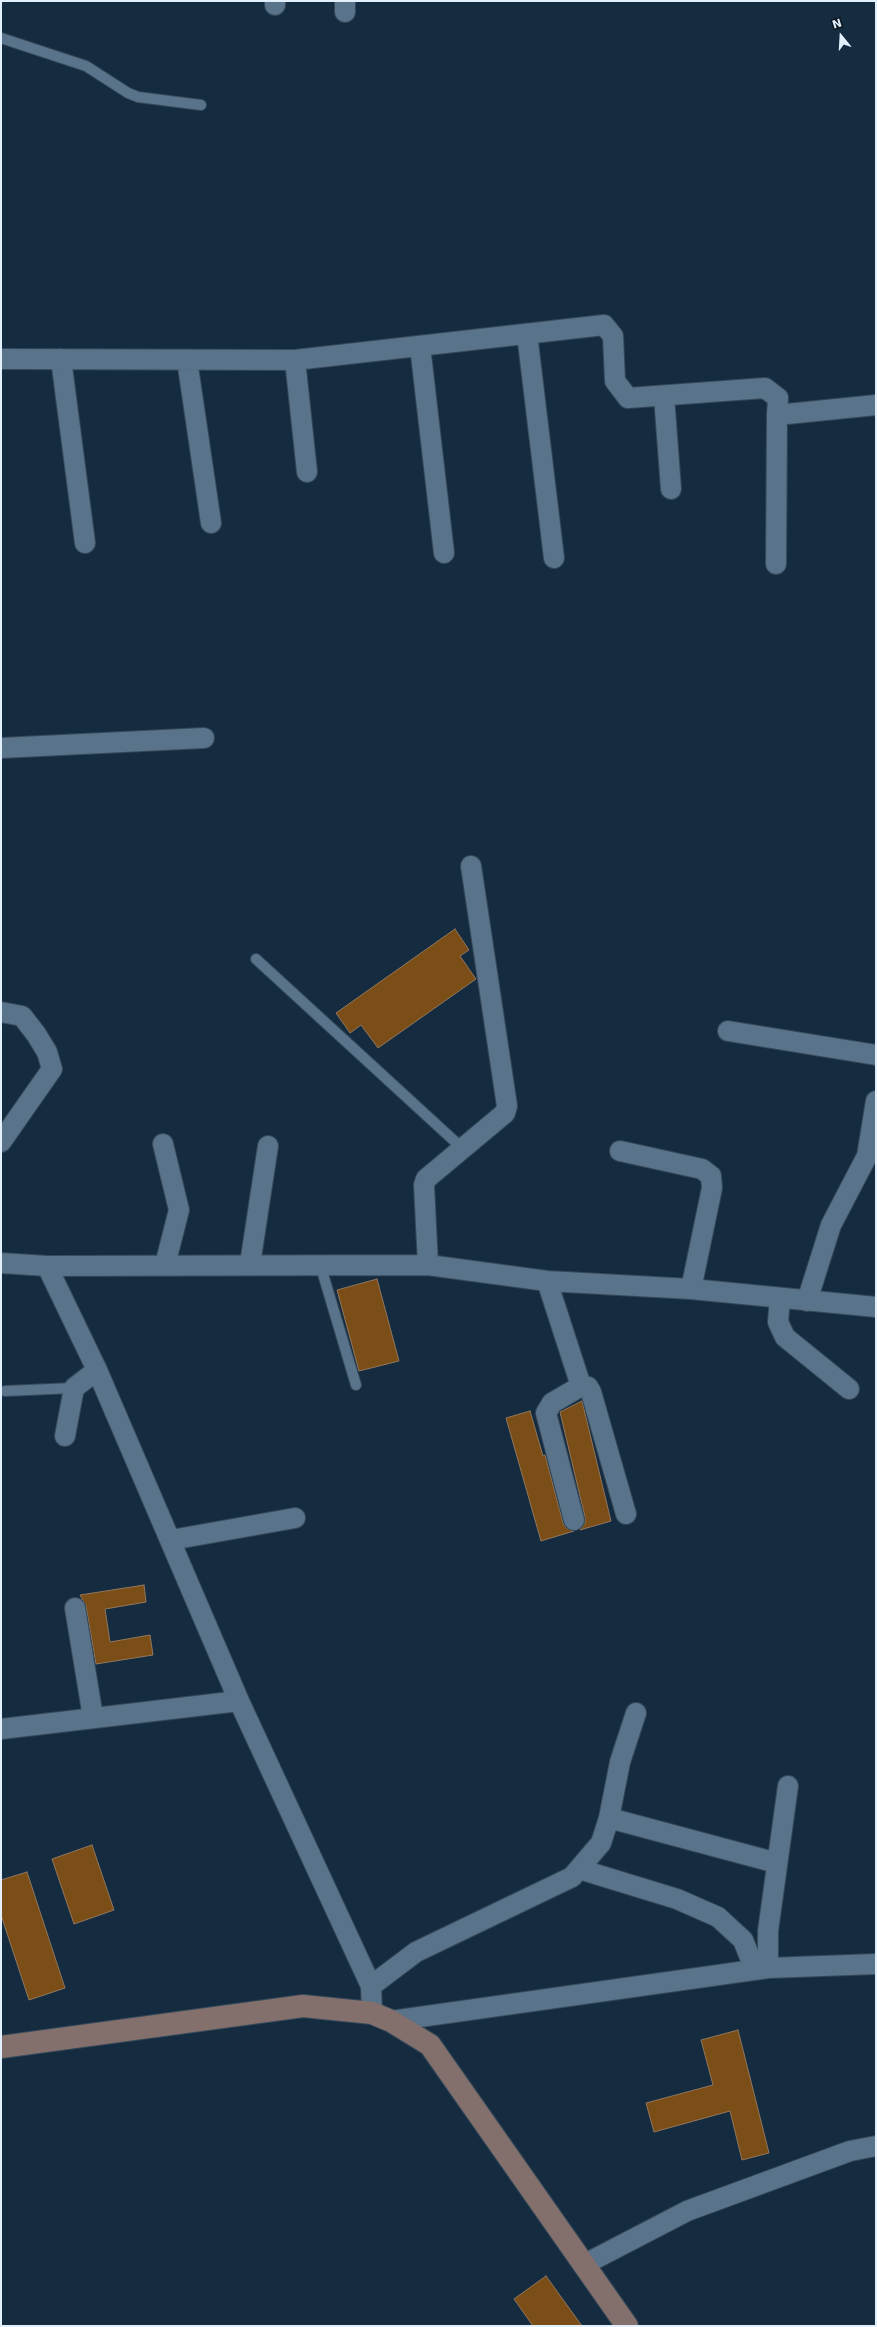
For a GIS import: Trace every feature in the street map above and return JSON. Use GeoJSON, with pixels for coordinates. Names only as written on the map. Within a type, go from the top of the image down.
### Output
{"type":"FeatureCollection","features":[{"type":"Feature","properties":{"kind":"main road"},"geometry":{"type":"LineString","coordinates":[[1,2047],[303,2006],[382,2017],[430,2045],[583,2265],[628,2326]]}},
{"type":"Feature","properties":{"kind":"street"},"geometry":{"type":"LineString","coordinates":[[1,359],[295,360],[604,325],[613,336],[615,381],[628,398],[765,388],[778,398],[776,564]]}},
{"type":"Feature","properties":{"kind":"street"},"geometry":{"type":"LineString","coordinates":[[527,334],[554,558]]}},
{"type":"Feature","properties":{"kind":"street"},"geometry":{"type":"LineString","coordinates":[[420,346],[444,553]]}},
{"type":"Feature","properties":{"kind":"street"},"geometry":{"type":"LineString","coordinates":[[62,359],[85,542]]}},
{"type":"Feature","properties":{"kind":"street"},"geometry":{"type":"LineString","coordinates":[[187,360],[211,523]]}},
{"type":"Feature","properties":{"kind":"street"},"geometry":{"type":"LineString","coordinates":[[295,360],[307,472]]}},
{"type":"Feature","properties":{"kind":"street"},"geometry":{"type":"LineString","coordinates":[[664,396],[671,489]]}},
{"type":"Feature","properties":{"kind":"street"},"geometry":{"type":"LineString","coordinates":[[777,416],[876,405]]}},
{"type":"Feature","properties":{"kind":"street"},"geometry":{"type":"LineString","coordinates":[[1,748],[204,738]]}},
{"type":"Feature","properties":{"kind":"street"},"geometry":{"type":"LineString","coordinates":[[428,1265],[424,1185],[426,1179],[504,1113],[507,1106],[471,866]]}},
{"type":"Feature","properties":{"kind":"street"},"geometry":{"type":"LineString","coordinates":[[1,1012],[22,1016],[36,1034],[47,1052],[52,1069],[1,1142]]}},
{"type":"Feature","properties":{"kind":"street"},"geometry":{"type":"LineString","coordinates":[[728,1030],[876,1055]]}},
{"type":"Feature","properties":{"kind":"street"},"geometry":{"type":"LineString","coordinates":[[807,1301],[831,1225],[867,1156],[876,1101]]}},
{"type":"Feature","properties":{"kind":"street"},"geometry":{"type":"LineString","coordinates":[[163,1144],[180,1210],[165,1265]]}},
{"type":"Feature","properties":{"kind":"street"},"geometry":{"type":"LineString","coordinates":[[250,1264],[268,1146]]}},
{"type":"Feature","properties":{"kind":"street"},"geometry":{"type":"LineString","coordinates":[[620,1152],[702,1169],[711,1176],[712,1188],[691,1289]]}},
{"type":"Feature","properties":{"kind":"street"},"geometry":{"type":"LineString","coordinates":[[1,1263],[47,1266],[250,1264],[428,1265],[547,1281],[691,1289],[876,1307]]}},
{"type":"Feature","properties":{"kind":"street"},"geometry":{"type":"LineString","coordinates":[[47,1266],[97,1370],[239,1701],[371,1986],[382,2017],[761,1969],[876,1964]]}},
{"type":"Feature","properties":{"kind":"street"},"geometry":{"type":"LineString","coordinates":[[547,1281],[581,1386]]}},
{"type":"Feature","properties":{"kind":"street"},"geometry":{"type":"LineString","coordinates":[[780,1298],[778,1322],[779,1329],[785,1337],[849,1389]]}},
{"type":"Feature","properties":{"kind":"street"},"geometry":{"type":"LineString","coordinates":[[65,1436],[74,1388],[97,1370]]}},
{"type":"Feature","properties":{"kind":"street"},"geometry":{"type":"LineString","coordinates":[[574,1520],[546,1413],[552,1403],[581,1386],[588,1387],[591,1392],[626,1514]]}},
{"type":"Feature","properties":{"kind":"street"},"geometry":{"type":"LineString","coordinates":[[171,1540],[295,1518]]}},
{"type":"Feature","properties":{"kind":"street"},"geometry":{"type":"LineString","coordinates":[[75,1608],[92,1717]]}},
{"type":"Feature","properties":{"kind":"street"},"geometry":{"type":"LineString","coordinates":[[1,1729],[92,1717],[239,1701]]}},
{"type":"Feature","properties":{"kind":"street"},"geometry":{"type":"LineString","coordinates":[[371,1986],[416,1952],[572,1877],[601,1843],[609,1818],[620,1762],[636,1713]]}},
{"type":"Feature","properties":{"kind":"street"},"geometry":{"type":"LineString","coordinates":[[761,1969],[768,1931],[788,1786]]}},
{"type":"Feature","properties":{"kind":"street"},"geometry":{"type":"LineString","coordinates":[[609,1818],[777,1863]]}},
{"type":"Feature","properties":{"kind":"street"},"geometry":{"type":"LineString","coordinates":[[579,1869],[677,1899],[718,1917],[743,1940],[761,1969]]}},
{"type":"Feature","properties":{"kind":"street"},"geometry":{"type":"LineString","coordinates":[[583,2265],[687,2211],[850,2151],[876,2146]]}},
{"type":"Feature","properties":{"kind":"lane"},"geometry":{"type":"LineString","coordinates":[[1,38],[86,66],[128,93],[138,97],[201,105]]}},
{"type":"Feature","properties":{"kind":"lane"},"geometry":{"type":"LineString","coordinates":[[256,959],[462,1148]]}},
{"type":"Feature","properties":{"kind":"lane"},"geometry":{"type":"LineString","coordinates":[[320,1264],[356,1385]]}},
{"type":"Feature","properties":{"kind":"lane"},"geometry":{"type":"LineString","coordinates":[[5,1391],[74,1388]]}},
{"type":"Feature","properties":{"kind":"building"},"geometry":{"type":"Polygon","coordinates":[[[455,929],[469,950],[460,956],[476,979],[378,1048],[361,1025],[350,1033],[336,1013],[455,929]]]}},
{"type":"Feature","properties":{"kind":"building"},"geometry":{"type":"Polygon","coordinates":[[[377,1279],[399,1361],[359,1371],[337,1290],[377,1279]]]}},
{"type":"Feature","properties":{"kind":"building"},"geometry":{"type":"Polygon","coordinates":[[[582,1401],[611,1521],[580,1530],[585,1523],[585,1517],[560,1412],[582,1401]]]}},
{"type":"Feature","properties":{"kind":"building"},"geometry":{"type":"Polygon","coordinates":[[[530,1411],[543,1456],[545,1455],[563,1523],[566,1528],[574,1531],[541,1541],[506,1418],[530,1411]]]}},
{"type":"Feature","properties":{"kind":"building"},"geometry":{"type":"Polygon","coordinates":[[[144,1585],[146,1602],[105,1609],[110,1642],[150,1635],[153,1655],[96,1664],[86,1606],[80,1595],[144,1585]]]}},
{"type":"Feature","properties":{"kind":"building"},"geometry":{"type":"Polygon","coordinates":[[[92,1845],[114,1910],[74,1924],[52,1859],[92,1845]]]}},
{"type":"Feature","properties":{"kind":"building"},"geometry":{"type":"Polygon","coordinates":[[[27,1872],[65,1988],[29,2000],[1,1915],[1,1880],[27,1872]]]}},
{"type":"Feature","properties":{"kind":"building"},"geometry":{"type":"Polygon","coordinates":[[[738,2030],[769,2153],[742,2160],[730,2111],[654,2132],[646,2103],[713,2085],[701,2040],[738,2030]]]}},
{"type":"Feature","properties":{"kind":"building"},"geometry":{"type":"Polygon","coordinates":[[[546,2276],[582,2326],[533,2326],[514,2299],[546,2276]]]}}]}
